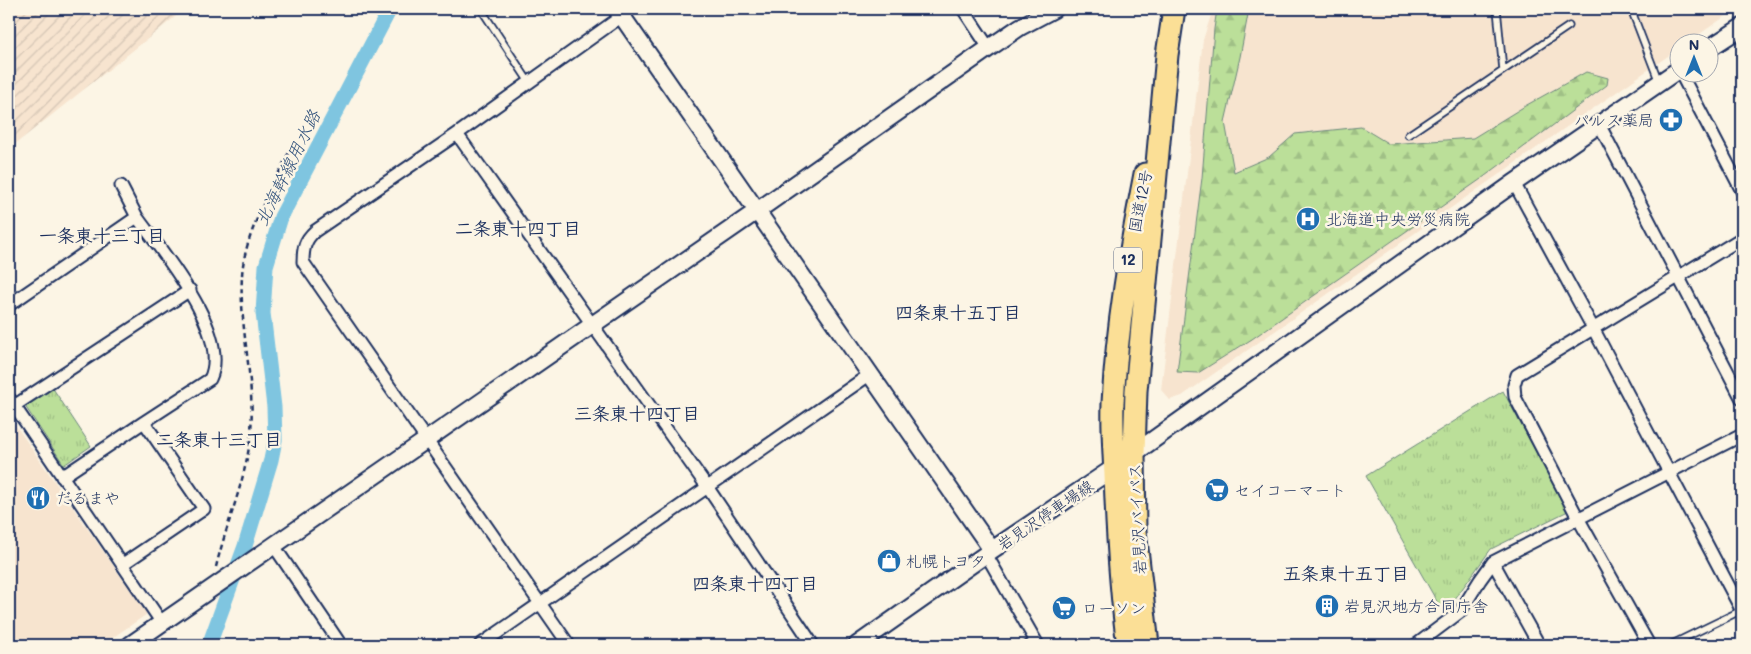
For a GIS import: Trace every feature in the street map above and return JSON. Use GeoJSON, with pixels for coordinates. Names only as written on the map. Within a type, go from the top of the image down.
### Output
{"type":"FeatureCollection","features":[{"type":"Feature","properties":{"kind":"highway","name":"国道12号"},"geometry":{"type":"LineString","coordinates":[[1115,467],[1113,405],[1119,329],[1127,267],[1174,9]]}},
{"type":"Feature","properties":{"kind":"highway","name":"国道12号"},"geometry":{"type":"LineString","coordinates":[[1134,453],[1136,391],[1167,55]]}},
{"type":"Feature","properties":{"kind":"highway","name":"岩見沢バイパス"},"geometry":{"type":"LineString","coordinates":[[1134,453],[1135,531],[1148,645]]}},
{"type":"Feature","properties":{"kind":"highway","name":"岩見沢バイパス"},"geometry":{"type":"LineString","coordinates":[[1115,467],[1119,566],[1128,645]]}},
{"type":"Feature","properties":{"kind":"street"},"geometry":{"type":"LineString","coordinates":[[962,9],[989,48]]}},
{"type":"Feature","properties":{"kind":"street"},"geometry":{"type":"LineString","coordinates":[[130,645],[989,48],[1020,27],[1054,9]]}},
{"type":"Feature","properties":{"kind":"street"},"geometry":{"type":"LineString","coordinates":[[569,645],[303,262],[303,251],[306,239],[315,231],[529,83],[620,12],[989,552],[1033,643]]}},
{"type":"Feature","properties":{"kind":"street"},"geometry":{"type":"LineString","coordinates":[[1718,42],[1742,26]]}},
{"type":"Feature","properties":{"kind":"street","name":"岩見沢停車場線"},"geometry":{"type":"LineString","coordinates":[[857,645],[989,552],[1115,467],[1514,183],[1668,78]]}},
{"type":"Feature","properties":{"kind":"street"},"geometry":{"type":"LineString","coordinates":[[1685,82],[1742,191]]}},
{"type":"Feature","properties":{"kind":"street"},"geometry":{"type":"LineString","coordinates":[[1599,124],[1742,399]]}},
{"type":"Feature","properties":{"kind":"street"},"geometry":{"type":"LineString","coordinates":[[457,134],[708,488],[813,645]]}},
{"type":"Feature","properties":{"kind":"street"},"geometry":{"type":"LineString","coordinates":[[1514,183],[1594,328],[1668,473],[1742,610]]}},
{"type":"Feature","properties":{"kind":"street"},"geometry":{"type":"LineString","coordinates":[[62,478],[210,380],[214,371],[214,352],[203,313],[190,290],[137,217],[121,186]]}},
{"type":"Feature","properties":{"kind":"street"},"geometry":{"type":"LineString","coordinates":[[9,305],[137,217]]}},
{"type":"Feature","properties":{"kind":"street"},"geometry":{"type":"LineString","coordinates":[[1649,645],[1578,518],[1515,397],[1514,385],[1517,375],[1742,238]]}},
{"type":"Feature","properties":{"kind":"street"},"geometry":{"type":"LineString","coordinates":[[162,623],[11,402],[190,290]]}},
{"type":"Feature","properties":{"kind":"street"},"geometry":{"type":"LineString","coordinates":[[480,645],[869,375]]}},
{"type":"Feature","properties":{"kind":"street"},"geometry":{"type":"LineString","coordinates":[[123,564],[204,509],[144,422]]}},
{"type":"Feature","properties":{"kind":"street"},"geometry":{"type":"LineString","coordinates":[[1422,643],[1460,612],[1493,562],[1742,435]]}},
{"type":"Feature","properties":{"kind":"street"},"geometry":{"type":"LineString","coordinates":[[274,546],[342,645]]}},
{"type":"Feature","properties":{"kind":"street"},"geometry":{"type":"LineString","coordinates":[[1493,562],[1539,645]]}},
{"type":"Feature","properties":{"kind":"lane"},"geometry":{"type":"LineString","coordinates":[[481,9],[529,83]]}},
{"type":"Feature","properties":{"kind":"lane"},"geometry":{"type":"LineString","coordinates":[[1497,9],[1503,70]]}},
{"type":"Feature","properties":{"kind":"lane"},"geometry":{"type":"LineString","coordinates":[[1631,9],[1660,83]]}},
{"type":"Feature","properties":{"kind":"lane"},"geometry":{"type":"LineString","coordinates":[[1408,135],[1569,26]]}},
{"type":"Feature","properties":{"kind":"lane"},"geometry":{"type":"LineString","coordinates":[[1670,645],[1742,610]]}},
{"type":"Feature","properties":{"kind":"path"},"geometry":{"type":"LineString","coordinates":[[215,587],[223,538],[242,481],[251,429],[252,399],[243,305],[242,276],[245,256],[249,238],[292,146]]}},
{"type":"Feature","properties":{"kind":"shaded area"},"geometry":{"type":"Polygon","coordinates":[[[9,9],[185,9],[9,149],[9,9]]]}},
{"type":"Feature","properties":{"kind":"shaded area","name":"北海道中央労災病院"},"geometry":{"type":"Polygon","coordinates":[[[1213,9],[1736,9],[1703,32],[1668,32],[1668,56],[1182,396],[1170,400],[1161,390],[1203,40],[1213,9]]]}},
{"type":"Feature","properties":{"kind":"shaded area"},"geometry":{"type":"Polygon","coordinates":[[[9,416],[147,614],[102,645],[9,645],[9,416]]]}},
{"type":"Feature","properties":{"kind":"green space"},"geometry":{"type":"Polygon","coordinates":[[[1217,9],[1249,9],[1225,122],[1234,172],[1269,157],[1295,134],[1361,127],[1389,144],[1473,138],[1586,72],[1608,78],[1607,85],[1481,179],[1252,339],[1198,373],[1177,372],[1202,178],[1217,9]]]}},
{"type":"Feature","properties":{"kind":"green space"},"geometry":{"type":"Polygon","coordinates":[[[52,387],[91,446],[64,465],[25,406],[52,387]]]}},
{"type":"Feature","properties":{"kind":"green space"},"geometry":{"type":"Polygon","coordinates":[[[1503,391],[1568,511],[1491,549],[1444,614],[1366,476],[1503,391]]]}},
{"type":"Feature","properties":{"kind":"waterway","name":"北海幹線用水路"},"geometry":{"type":"LineString","coordinates":[[209,645],[245,546],[271,460],[275,440],[274,407],[263,313],[266,266],[281,217],[390,9]]}},
{"type":"Feature","properties":{"kind":"place","name":"パルス薬局"},"geometry":{"type":"Point","coordinates":[1671,120]}},
{"type":"Feature","properties":{"kind":"place","name":"北海道中央労災病院"},"geometry":{"type":"Point","coordinates":[1308,219]}},
{"type":"Feature","properties":{"kind":"place","name":"セイコーマート"},"geometry":{"type":"Point","coordinates":[1217,490]}},
{"type":"Feature","properties":{"kind":"place","name":"だるまや"},"geometry":{"type":"Point","coordinates":[38,498]}},
{"type":"Feature","properties":{"kind":"place","name":"札幌トヨタ"},"geometry":{"type":"Point","coordinates":[889,561]}},
{"type":"Feature","properties":{"kind":"place","name":"岩見沢地方合同庁舎"},"geometry":{"type":"Point","coordinates":[1327,606]}},
{"type":"Feature","properties":{"kind":"place","name":"ローソン"},"geometry":{"type":"Point","coordinates":[1064,608]}},
{"type":"Feature","properties":{"kind":"district","name":"二条東十四丁目"},"geometry":{"type":"Point","coordinates":[518,229]}},
{"type":"Feature","properties":{"kind":"district","name":"一条東十三丁目"},"geometry":{"type":"Point","coordinates":[102,236]}},
{"type":"Feature","properties":{"kind":"district","name":"四条東十五丁目"},"geometry":{"type":"Point","coordinates":[958,313]}},
{"type":"Feature","properties":{"kind":"district","name":"三条東十四丁目"},"geometry":{"type":"Point","coordinates":[637,414]}},
{"type":"Feature","properties":{"kind":"district","name":"二条東十三丁目"},"geometry":{"type":"Point","coordinates":[219,440]}},
{"type":"Feature","properties":{"kind":"district","name":"五条東十五丁目"},"geometry":{"type":"Point","coordinates":[1346,574]}},
{"type":"Feature","properties":{"kind":"district","name":"四条東十四丁目"},"geometry":{"type":"Point","coordinates":[755,584]}}]}
